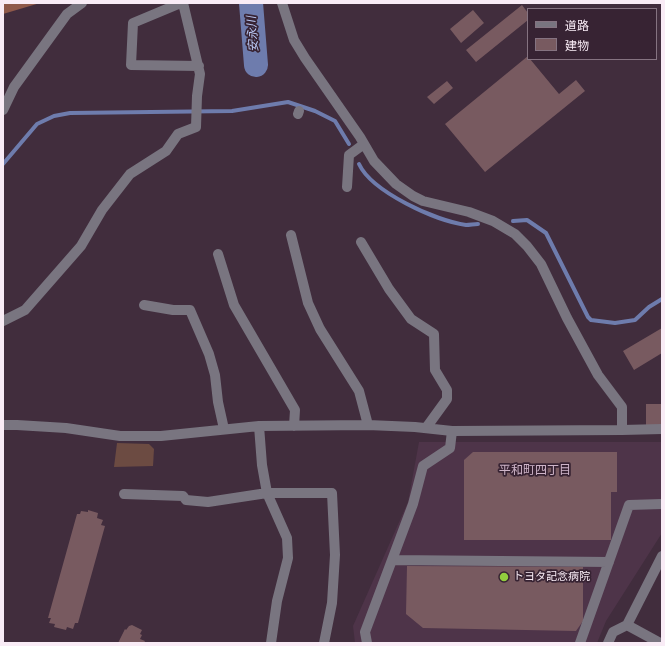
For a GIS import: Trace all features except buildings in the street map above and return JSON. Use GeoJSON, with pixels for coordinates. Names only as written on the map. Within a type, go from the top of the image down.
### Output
{"type":"FeatureCollection","features":[{"type":"Feature","properties":{"kind":"street"},"geometry":{"type":"LineString","coordinates":[[3,110],[14,87],[67,14],[82,3]]}},
{"type":"Feature","properties":{"kind":"street"},"geometry":{"type":"LineString","coordinates":[[3,321],[25,310],[30,305],[80,246],[102,210],[130,174],[166,151],[178,134],[196,127],[197,96],[200,74],[199,66],[182,3],[133,23],[131,65],[199,66]]}},
{"type":"Feature","properties":{"kind":"street"},"geometry":{"type":"LineString","coordinates":[[282,3],[294,40],[374,161],[384,172],[396,184],[413,196],[434,204],[469,212],[493,221],[515,234],[542,264],[567,318],[598,375],[622,407],[622,430]]}},
{"type":"Feature","properties":{"kind":"street"},"geometry":{"type":"LineString","coordinates":[[347,187],[349,155],[364,144]]}},
{"type":"Feature","properties":{"kind":"street"},"geometry":{"type":"LineString","coordinates":[[291,235],[308,303],[320,329],[359,391],[368,425]]}},
{"type":"Feature","properties":{"kind":"street"},"geometry":{"type":"LineString","coordinates":[[361,242],[389,289],[411,319],[434,334],[435,370],[447,390],[447,399],[426,428]]}},
{"type":"Feature","properties":{"kind":"street"},"geometry":{"type":"LineString","coordinates":[[218,254],[234,305],[295,410],[294,426]]}},
{"type":"Feature","properties":{"kind":"street"},"geometry":{"type":"LineString","coordinates":[[144,305],[173,310],[190,310],[211,361],[215,375],[218,402],[224,429]]}},
{"type":"Feature","properties":{"kind":"street"},"geometry":{"type":"LineString","coordinates":[[3,425],[66,428],[120,436],[161,436],[259,426],[368,425],[452,431],[662,429]]}},
{"type":"Feature","properties":{"kind":"street"},"geometry":{"type":"LineString","coordinates":[[259,426],[262,465],[267,493],[287,538],[288,558],[277,601],[271,643]]}},
{"type":"Feature","properties":{"kind":"street"},"geometry":{"type":"LineString","coordinates":[[367,643],[365,632],[413,504],[423,466],[450,448],[452,431]]}},
{"type":"Feature","properties":{"kind":"street"},"geometry":{"type":"LineString","coordinates":[[124,494],[183,496],[186,500],[208,502],[267,493],[332,493],[335,555],[332,603],[324,643]]}},
{"type":"Feature","properties":{"kind":"street"},"geometry":{"type":"LineString","coordinates":[[580,643],[629,505],[662,504]]}},
{"type":"Feature","properties":{"kind":"street"},"geometry":{"type":"LineString","coordinates":[[608,643],[613,632],[627,625],[662,556]]}},
{"type":"Feature","properties":{"kind":"street"},"geometry":{"type":"LineString","coordinates":[[392,560],[609,562]]}},
{"type":"Feature","properties":{"kind":"street"},"geometry":{"type":"LineString","coordinates":[[627,625],[660,643]]}},
{"type":"Feature","properties":{"kind":"shaded area"},"geometry":{"type":"Polygon","coordinates":[[[3,3],[40,3],[3,14],[3,3]]]}},
{"type":"Feature","properties":{"kind":"shaded area","name":"トヨタ記念病院"},"geometry":{"type":"Polygon","coordinates":[[[419,442],[662,442],[662,533],[606,621],[597,643],[355,643],[353,626],[408,502],[419,442]]]}},
{"type":"Feature","properties":{"kind":"shaded area"},"geometry":{"type":"Polygon","coordinates":[[[117,443],[149,444],[154,449],[153,466],[114,467],[117,443]]]}},
{"type":"Feature","properties":{"kind":"waterway","name":"安永川"},"geometry":{"type":"LineString","coordinates":[[251,3],[256,65]]}},
{"type":"Feature","properties":{"kind":"waterway"},"geometry":{"type":"LineString","coordinates":[[3,164],[37,124],[54,116],[70,113],[232,111],[288,102],[315,111],[335,121],[349,144]]}},
{"type":"Feature","properties":{"kind":"waterway"},"geometry":{"type":"LineString","coordinates":[[359,164],[377,185],[406,204],[438,218],[466,225],[478,224]]}},
{"type":"Feature","properties":{"kind":"waterway"},"geometry":{"type":"LineString","coordinates":[[513,221],[527,220],[546,233],[588,317],[591,320],[615,323],[635,320],[649,307],[662,299]]}},
{"type":"Feature","properties":{"kind":"place","name":"トヨタ記念病院"},"geometry":{"type":"Point","coordinates":[504,577]}},
{"type":"Feature","properties":{"kind":"district","name":"平和町四丁目"},"geometry":{"type":"Point","coordinates":[535,470]}}]}
